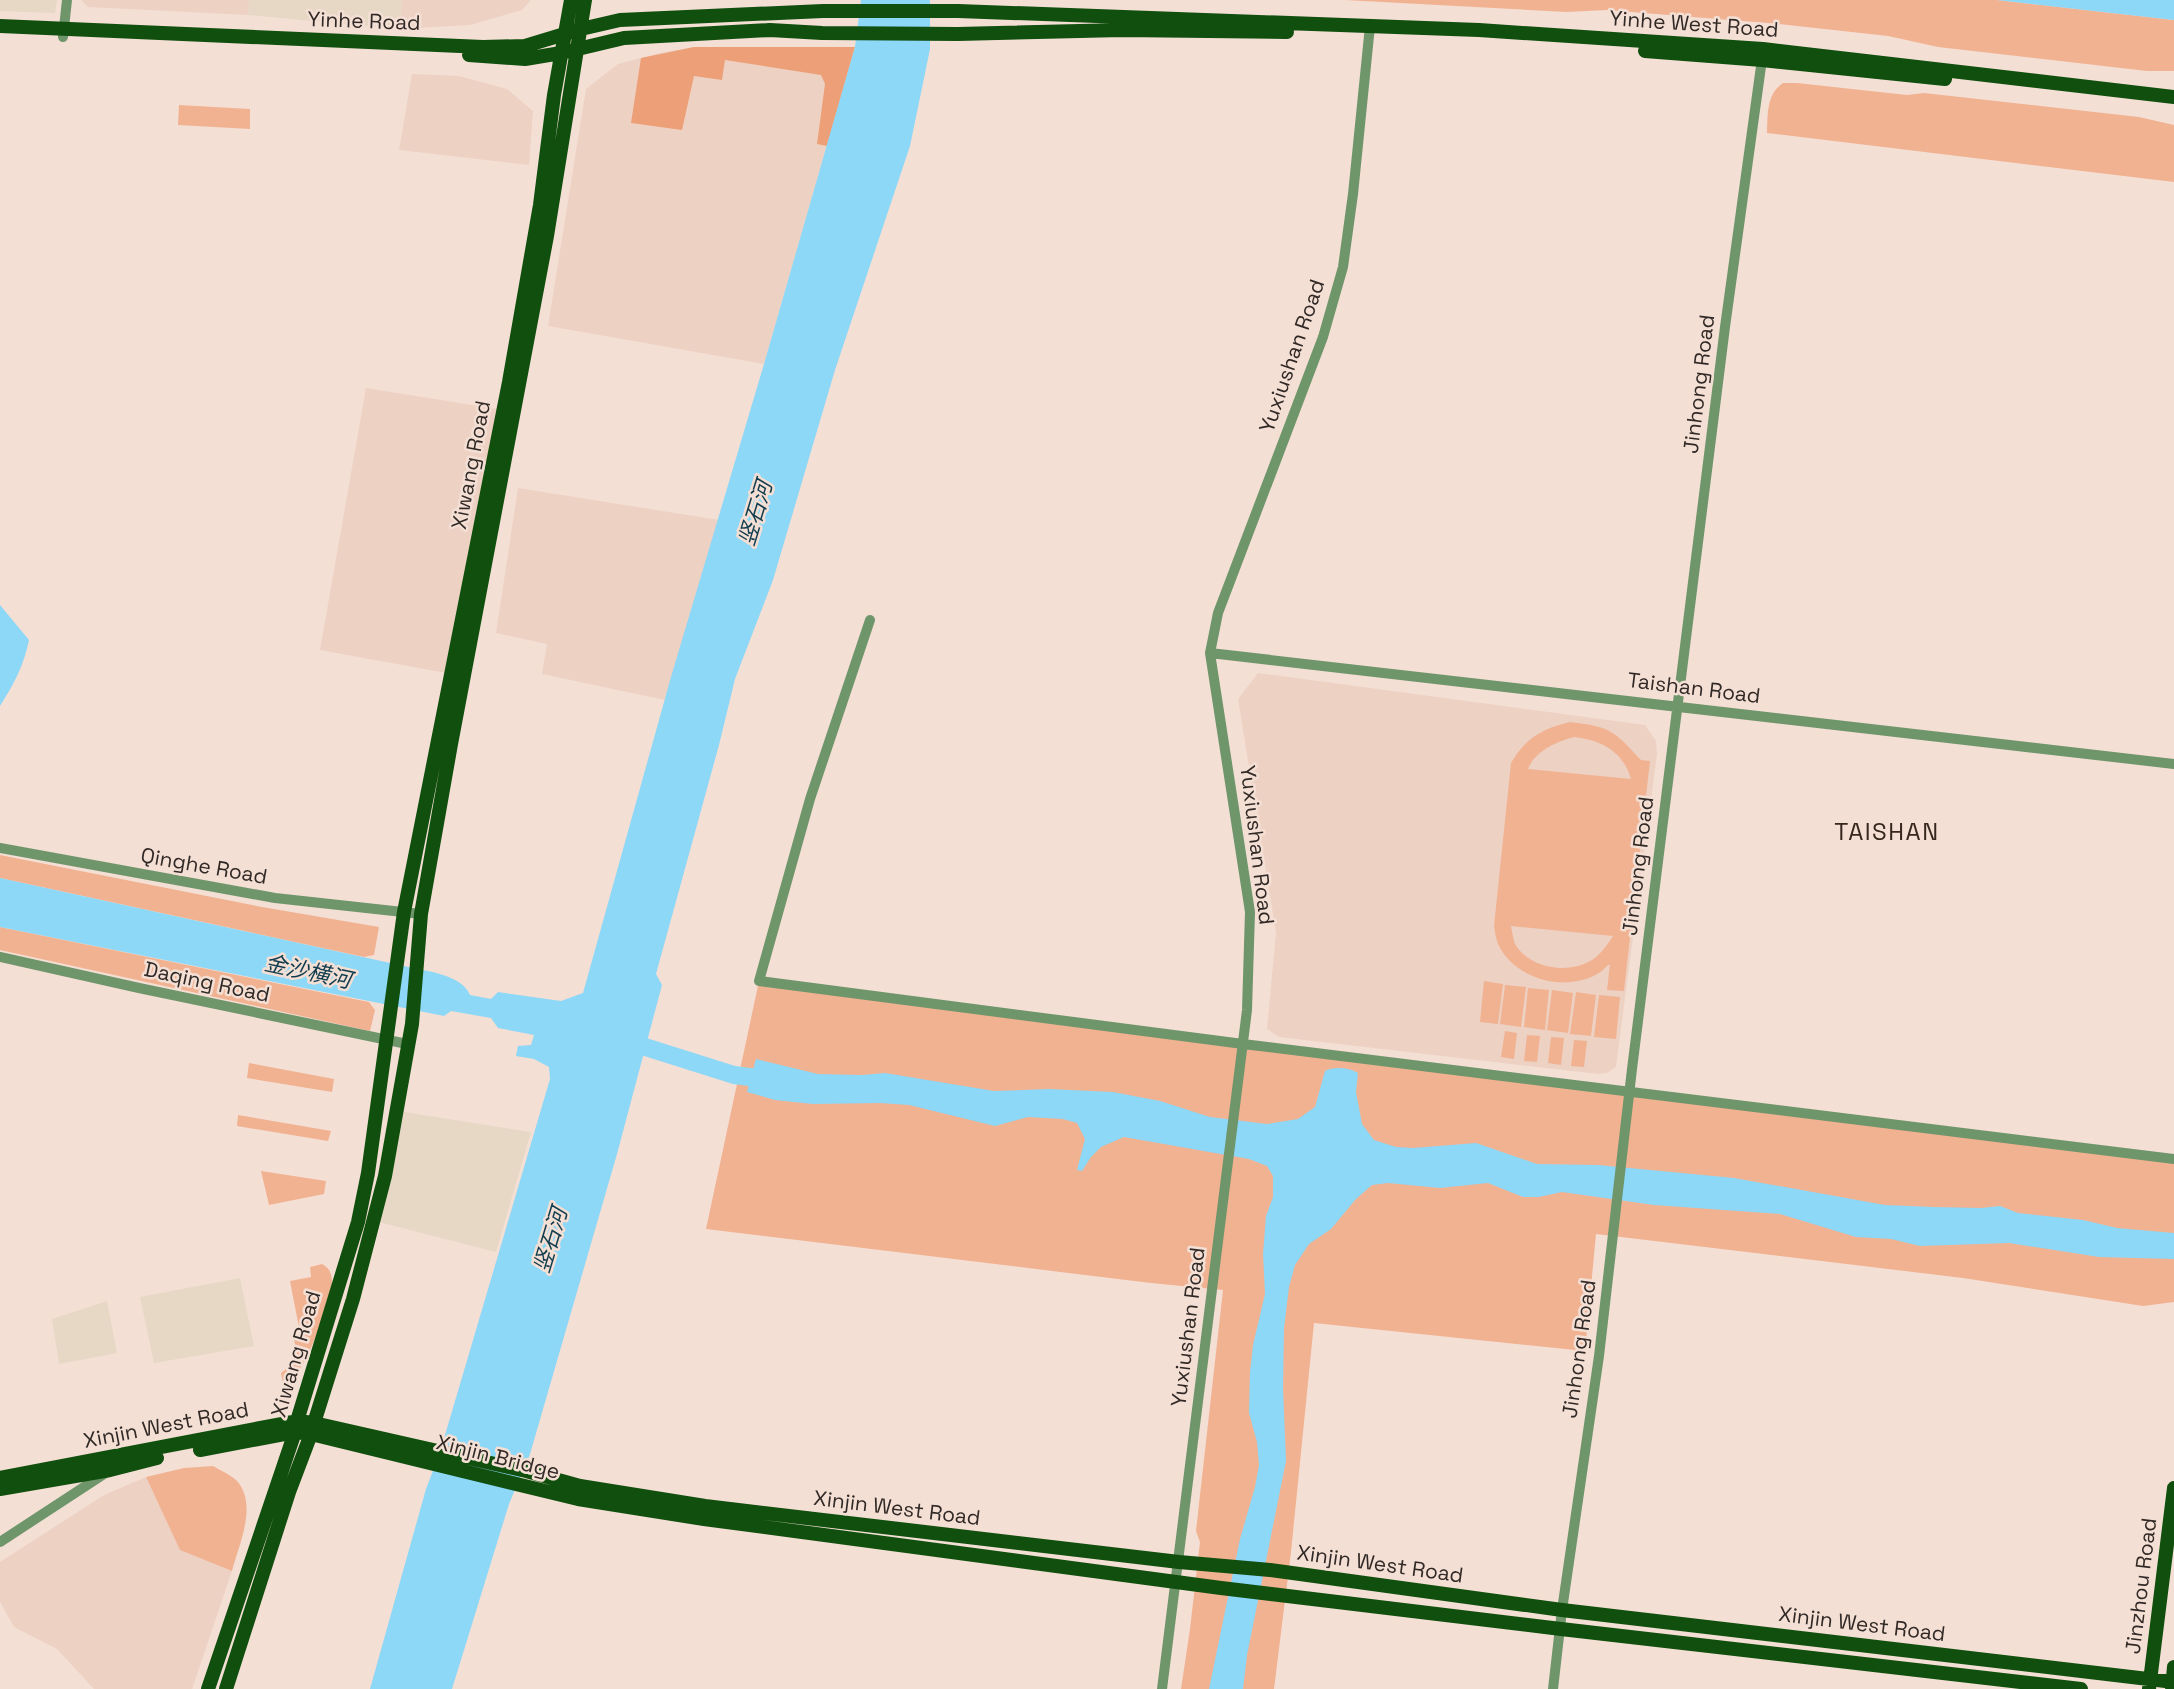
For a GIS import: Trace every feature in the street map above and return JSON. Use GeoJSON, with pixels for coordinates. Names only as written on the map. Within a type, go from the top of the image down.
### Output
{"type":"FeatureCollection","features":[{"type":"Feature","properties":{"kind":"main road","name":"Xiwang Road"},"geometry":{"type":"LineString","coordinates":[[208,1689],[296,1426],[358,1222],[368,1173],[404,912],[509,382],[540,205],[554,95],[571,0]]}},
{"type":"Feature","properties":{"kind":"main road","name":"Xiwang Road"},"geometry":{"type":"LineString","coordinates":[[226,1689],[289,1492],[313,1428],[353,1299],[385,1176],[412,1024],[421,914],[547,236],[585,0]]}},
{"type":"Feature","properties":{"kind":"main road","name":"Yinhe West Road"},"geometry":{"type":"LineString","coordinates":[[581,29],[620,20],[823,11],[958,11],[1369,30]]}},
{"type":"Feature","properties":{"kind":"main road","name":"Yinhe Road"},"geometry":{"type":"LineString","coordinates":[[0,26],[231,46],[442,53],[525,59],[577,49]]}},
{"type":"Feature","properties":{"kind":"main road","name":"Yinhe Road"},"geometry":{"type":"LineString","coordinates":[[0,34],[63,33],[483,47],[525,46],[581,29]]}},
{"type":"Feature","properties":{"kind":"main road","name":"Yinhe West Road"},"geometry":{"type":"LineString","coordinates":[[577,49],[624,38],[770,30],[822,33],[958,34],[1122,30],[1479,30],[1763,55],[2174,97]]}},
{"type":"Feature","properties":{"kind":"main road","name":"Yinhe West Road"},"geometry":{"type":"LineString","coordinates":[[1763,55],[2174,105]]}},
{"type":"Feature","properties":{"kind":"main road","name":"Xinjin West Road"},"geometry":{"type":"LineString","coordinates":[[0,1489],[110,1470],[296,1426]]}},
{"type":"Feature","properties":{"kind":"main road","name":"Xinjin West Road"},"geometry":{"type":"LineString","coordinates":[[0,1478],[296,1426],[409,1451]]}},
{"type":"Feature","properties":{"kind":"main road","name":"Xinjin Bridge"},"geometry":{"type":"LineString","coordinates":[[409,1451],[579,1492]]}},
{"type":"Feature","properties":{"kind":"main road","name":"Jinzhou Road"},"geometry":{"type":"LineString","coordinates":[[2150,1684],[2174,1488]]}},
{"type":"Feature","properties":{"kind":"main road","name":"Xinjin West Road"},"geometry":{"type":"LineString","coordinates":[[579,1492],[1179,1562],[1270,1570],[1562,1610],[2150,1684],[2173,1684]]}},
{"type":"Feature","properties":{"kind":"main road","name":"Xinjin West Road"},"geometry":{"type":"LineString","coordinates":[[579,1492],[704,1519],[1175,1582],[2081,1689]]}},
{"type":"Feature","properties":{"kind":"main road","name":"Jinzhou Road"},"geometry":{"type":"LineString","coordinates":[[2173,1684],[2174,1667]]}},
{"type":"Feature","properties":{"kind":"street"},"geometry":{"type":"LineString","coordinates":[[63,33],[67,0]]}},
{"type":"Feature","properties":{"kind":"street","name":"Yuxiushan Road"},"geometry":{"type":"LineString","coordinates":[[1162,1689],[1247,1010],[1250,912],[1210,652],[1218,613],[1323,337],[1343,267],[1353,194],[1369,30]]}},
{"type":"Feature","properties":{"kind":"street","name":"Jinhong Road"},"geometry":{"type":"LineString","coordinates":[[1553,1689],[1562,1610],[1599,1356],[1725,327],[1763,55]]}},
{"type":"Feature","properties":{"kind":"street"},"geometry":{"type":"LineString","coordinates":[[870,620],[810,799],[759,981],[1243,1044],[2174,1159]]}},
{"type":"Feature","properties":{"kind":"street","name":"Taishan Road"},"geometry":{"type":"LineString","coordinates":[[1210,652],[2174,764]]}},
{"type":"Feature","properties":{"kind":"street","name":"Qinghe Road"},"geometry":{"type":"LineString","coordinates":[[0,848],[275,898],[421,914]]}},
{"type":"Feature","properties":{"kind":"street","name":"Daqing Road"},"geometry":{"type":"LineString","coordinates":[[0,957],[407,1044]]}},
{"type":"Feature","properties":{"kind":"street"},"geometry":{"type":"LineString","coordinates":[[0,1542],[110,1470],[150,1450]]}},
{"type":"Feature","properties":{"kind":"shaded area"},"geometry":{"type":"Polygon","coordinates":[[[0,0],[57,0],[55,13],[0,11],[0,0]]]}},
{"type":"Feature","properties":{"kind":"shaded area"},"geometry":{"type":"Polygon","coordinates":[[[81,0],[249,0],[248,15],[88,7],[81,0]]]}},
{"type":"Feature","properties":{"kind":"shaded area"},"geometry":{"type":"Polygon","coordinates":[[[249,0],[402,0],[399,29],[248,15],[249,0]]]}},
{"type":"Feature","properties":{"kind":"shaded area"},"geometry":{"type":"Polygon","coordinates":[[[402,0],[531,0],[522,10],[470,25],[399,29],[402,0]]]}},
{"type":"Feature","properties":{"kind":"shaded area"},"geometry":{"type":"Polygon","coordinates":[[[1345,0],[1997,0],[2174,20],[2174,71],[2147,71],[1938,47],[1888,36],[1779,24],[1607,10],[1567,12],[1345,0]]]}},
{"type":"Feature","properties":{"kind":"shaded area"},"geometry":{"type":"Polygon","coordinates":[[[694,47],[855,47],[764,364],[548,326],[586,89],[618,64],[694,47]]]}},
{"type":"Feature","properties":{"kind":"shaded area"},"geometry":{"type":"Polygon","coordinates":[[[694,47],[855,47],[827,146],[817,144],[825,84],[821,75],[725,60],[722,80],[694,76],[682,130],[631,123],[641,58],[694,47]]]}},
{"type":"Feature","properties":{"kind":"shaded area"},"geometry":{"type":"Polygon","coordinates":[[[412,74],[459,76],[507,89],[533,111],[529,165],[399,150],[412,74]]]}},
{"type":"Feature","properties":{"kind":"shaded area"},"geometry":{"type":"Polygon","coordinates":[[[1783,83],[1907,95],[1924,93],[2139,117],[2174,125],[2174,182],[1767,133],[1771,99],[1773,93],[1783,83]]]}},
{"type":"Feature","properties":{"kind":"shaded area"},"geometry":{"type":"Polygon","coordinates":[[[179,105],[250,109],[250,129],[178,125],[179,105]]]}},
{"type":"Feature","properties":{"kind":"shaded area"},"geometry":{"type":"Polygon","coordinates":[[[366,388],[497,409],[446,673],[320,650],[366,388]]]}},
{"type":"Feature","properties":{"kind":"shaded area"},"geometry":{"type":"Polygon","coordinates":[[[518,488],[719,520],[665,700],[542,674],[547,644],[496,633],[518,488]]]}},
{"type":"Feature","properties":{"kind":"shaded area"},"geometry":{"type":"Polygon","coordinates":[[[1258,673],[1645,725],[1656,741],[1657,754],[1616,1067],[1607,1073],[1598,1074],[1279,1037],[1267,1029],[1276,933],[1238,699],[1258,673]]]}},
{"type":"Feature","properties":{"kind":"shaded area"},"geometry":{"type":"Polygon","coordinates":[[[1570,722],[1603,728],[1617,736],[1641,760],[1650,761],[1624,991],[1607,990],[1610,964],[1599,973],[1572,982],[1557,982],[1529,974],[1516,967],[1506,956],[1496,938],[1494,926],[1511,763],[1522,747],[1535,736],[1570,722]],[[1574,737],[1541,752],[1528,769],[1631,779],[1623,761],[1617,754],[1602,744],[1574,737]],[[1511,926],[1515,944],[1522,953],[1531,960],[1552,967],[1575,967],[1586,963],[1598,956],[1613,936],[1511,926]]]}},
{"type":"Feature","properties":{"kind":"shaded area"},"geometry":{"type":"Polygon","coordinates":[[[0,855],[262,907],[379,927],[374,955],[364,957],[0,878],[0,855]]]}},
{"type":"Feature","properties":{"kind":"shaded area"},"geometry":{"type":"Polygon","coordinates":[[[0,927],[369,1002],[375,1010],[370,1031],[0,950],[0,927]]]}},
{"type":"Feature","properties":{"kind":"shaded area"},"geometry":{"type":"Polygon","coordinates":[[[759,981],[2174,1159],[2174,1302],[2143,1306],[1963,1278],[1596,1234],[1585,1351],[1314,1323],[1291,1552],[1274,1689],[1181,1689],[1200,1542],[1196,1531],[1223,1290],[706,1229],[759,981]]]}},
{"type":"Feature","properties":{"kind":"shaded area"},"geometry":{"type":"Polygon","coordinates":[[[1484,981],[1503,984],[1498,1024],[1480,1022],[1484,981]]]}},
{"type":"Feature","properties":{"kind":"shaded area"},"geometry":{"type":"Polygon","coordinates":[[[1505,985],[1526,987],[1521,1027],[1500,1024],[1505,985]]]}},
{"type":"Feature","properties":{"kind":"shaded area"},"geometry":{"type":"Polygon","coordinates":[[[1528,988],[1549,990],[1545,1030],[1524,1027],[1528,988]]]}},
{"type":"Feature","properties":{"kind":"shaded area"},"geometry":{"type":"Polygon","coordinates":[[[1552,990],[1573,993],[1568,1033],[1547,1030],[1552,990]]]}},
{"type":"Feature","properties":{"kind":"shaded area"},"geometry":{"type":"Polygon","coordinates":[[[1576,992],[1596,995],[1591,1036],[1570,1034],[1576,992]]]}},
{"type":"Feature","properties":{"kind":"shaded area"},"geometry":{"type":"Polygon","coordinates":[[[1599,995],[1620,997],[1616,1039],[1594,1037],[1599,995]]]}},
{"type":"Feature","properties":{"kind":"shaded area"},"geometry":{"type":"Polygon","coordinates":[[[1505,1031],[1517,1033],[1514,1059],[1501,1057],[1505,1031]]]}},
{"type":"Feature","properties":{"kind":"shaded area"},"geometry":{"type":"Polygon","coordinates":[[[1527,1035],[1540,1036],[1537,1062],[1524,1061],[1527,1035]]]}},
{"type":"Feature","properties":{"kind":"shaded area"},"geometry":{"type":"Polygon","coordinates":[[[1551,1037],[1564,1038],[1561,1065],[1548,1063],[1551,1037]]]}},
{"type":"Feature","properties":{"kind":"shaded area"},"geometry":{"type":"Polygon","coordinates":[[[1574,1040],[1587,1041],[1584,1067],[1571,1066],[1574,1040]]]}},
{"type":"Feature","properties":{"kind":"shaded area"},"geometry":{"type":"Polygon","coordinates":[[[249,1063],[334,1079],[332,1092],[247,1078],[249,1063]]]}},
{"type":"Feature","properties":{"kind":"shaded area"},"geometry":{"type":"Polygon","coordinates":[[[404,1112],[531,1132],[496,1252],[379,1222],[404,1112]]]}},
{"type":"Feature","properties":{"kind":"shaded area"},"geometry":{"type":"Polygon","coordinates":[[[238,1115],[331,1131],[328,1141],[237,1126],[238,1115]]]}},
{"type":"Feature","properties":{"kind":"shaded area"},"geometry":{"type":"Polygon","coordinates":[[[261,1171],[326,1181],[324,1194],[269,1205],[261,1171]]]}},
{"type":"Feature","properties":{"kind":"shaded area"},"geometry":{"type":"Polygon","coordinates":[[[322,1264],[329,1270],[332,1281],[324,1312],[309,1353],[294,1378],[284,1388],[281,1373],[294,1359],[294,1340],[301,1338],[290,1281],[311,1277],[310,1267],[322,1264]]]}},
{"type":"Feature","properties":{"kind":"shaded area"},"geometry":{"type":"Polygon","coordinates":[[[240,1278],[254,1346],[154,1363],[140,1297],[240,1278]]]}},
{"type":"Feature","properties":{"kind":"shaded area"},"geometry":{"type":"Polygon","coordinates":[[[107,1301],[117,1353],[59,1364],[52,1319],[107,1301]]]}},
{"type":"Feature","properties":{"kind":"shaded area"},"geometry":{"type":"Polygon","coordinates":[[[213,1466],[237,1481],[246,1501],[245,1525],[232,1571],[180,1550],[146,1477],[184,1468],[213,1466]]]}},
{"type":"Feature","properties":{"kind":"shaded area"},"geometry":{"type":"Polygon","coordinates":[[[146,1477],[180,1549],[232,1571],[192,1689],[94,1689],[57,1649],[14,1627],[0,1602],[0,1562],[104,1495],[146,1477]]]}},
{"type":"Feature","properties":{"kind":"water"},"geometry":{"type":"Polygon","coordinates":[[[861,0],[930,0],[930,49],[910,146],[835,370],[773,580],[735,679],[656,974],[662,985],[617,1154],[530,1454],[509,1504],[452,1689],[370,1689],[426,1489],[440,1452],[550,1079],[549,1067],[534,1059],[516,1056],[518,1046],[531,1045],[534,1035],[498,1028],[491,1018],[451,1011],[444,1016],[0,927],[0,878],[432,972],[459,982],[470,995],[491,999],[498,992],[561,1001],[583,993],[671,677],[855,47],[861,0]]]}},
{"type":"Feature","properties":{"kind":"water"},"geometry":{"type":"Polygon","coordinates":[[[1997,0],[2174,0],[2174,20],[1997,0]]]}},
{"type":"Feature","properties":{"kind":"water"},"geometry":{"type":"Polygon","coordinates":[[[0,605],[29,640],[18,674],[0,706],[0,605]]]}},
{"type":"Feature","properties":{"kind":"water"},"geometry":{"type":"Polygon","coordinates":[[[756,1059],[818,1074],[885,1073],[994,1091],[1049,1089],[1113,1092],[1160,1101],[1210,1117],[1267,1124],[1298,1119],[1315,1107],[1325,1071],[1333,1068],[1346,1069],[1358,1073],[1356,1092],[1362,1124],[1374,1140],[1396,1147],[1413,1148],[1476,1143],[1537,1164],[1598,1165],[1734,1178],[1885,1205],[1981,1208],[2000,1206],[2018,1213],[2083,1220],[2117,1228],[2174,1233],[2174,1259],[2099,1257],[2009,1243],[1920,1246],[1891,1239],[1856,1237],[1780,1214],[1654,1205],[1562,1192],[1539,1197],[1523,1197],[1488,1183],[1440,1188],[1388,1183],[1372,1185],[1356,1199],[1331,1229],[1309,1244],[1295,1265],[1289,1287],[1284,1328],[1283,1388],[1286,1461],[1247,1655],[1243,1689],[1209,1689],[1240,1539],[1259,1465],[1257,1442],[1249,1413],[1250,1372],[1253,1345],[1265,1294],[1263,1254],[1266,1216],[1273,1197],[1273,1176],[1267,1166],[1249,1159],[1124,1137],[1101,1147],[1082,1171],[1077,1170],[1085,1139],[1077,1123],[1063,1119],[1028,1117],[995,1126],[909,1105],[813,1104],[775,1100],[747,1092],[756,1059]]]}},
{"type":"Feature","properties":{"kind":"waterway"},"geometry":{"type":"LineString","coordinates":[[623,1040],[734,1075],[773,1080]]}},
{"type":"Feature","properties":{"kind":"district","name":"TAISHAN"},"geometry":{"type":"Point","coordinates":[1887,832]}},
{"type":"Feature","properties":{"kind":"water label","name":"竖石河"},"geometry":{"type":"Point","coordinates":[755,513]}},
{"type":"Feature","properties":{"kind":"water label","name":"金沙横河"},"geometry":{"type":"Point","coordinates":[308,971]}},
{"type":"Feature","properties":{"kind":"water label","name":"竖石河"},"geometry":{"type":"Point","coordinates":[550,1240]}}]}
